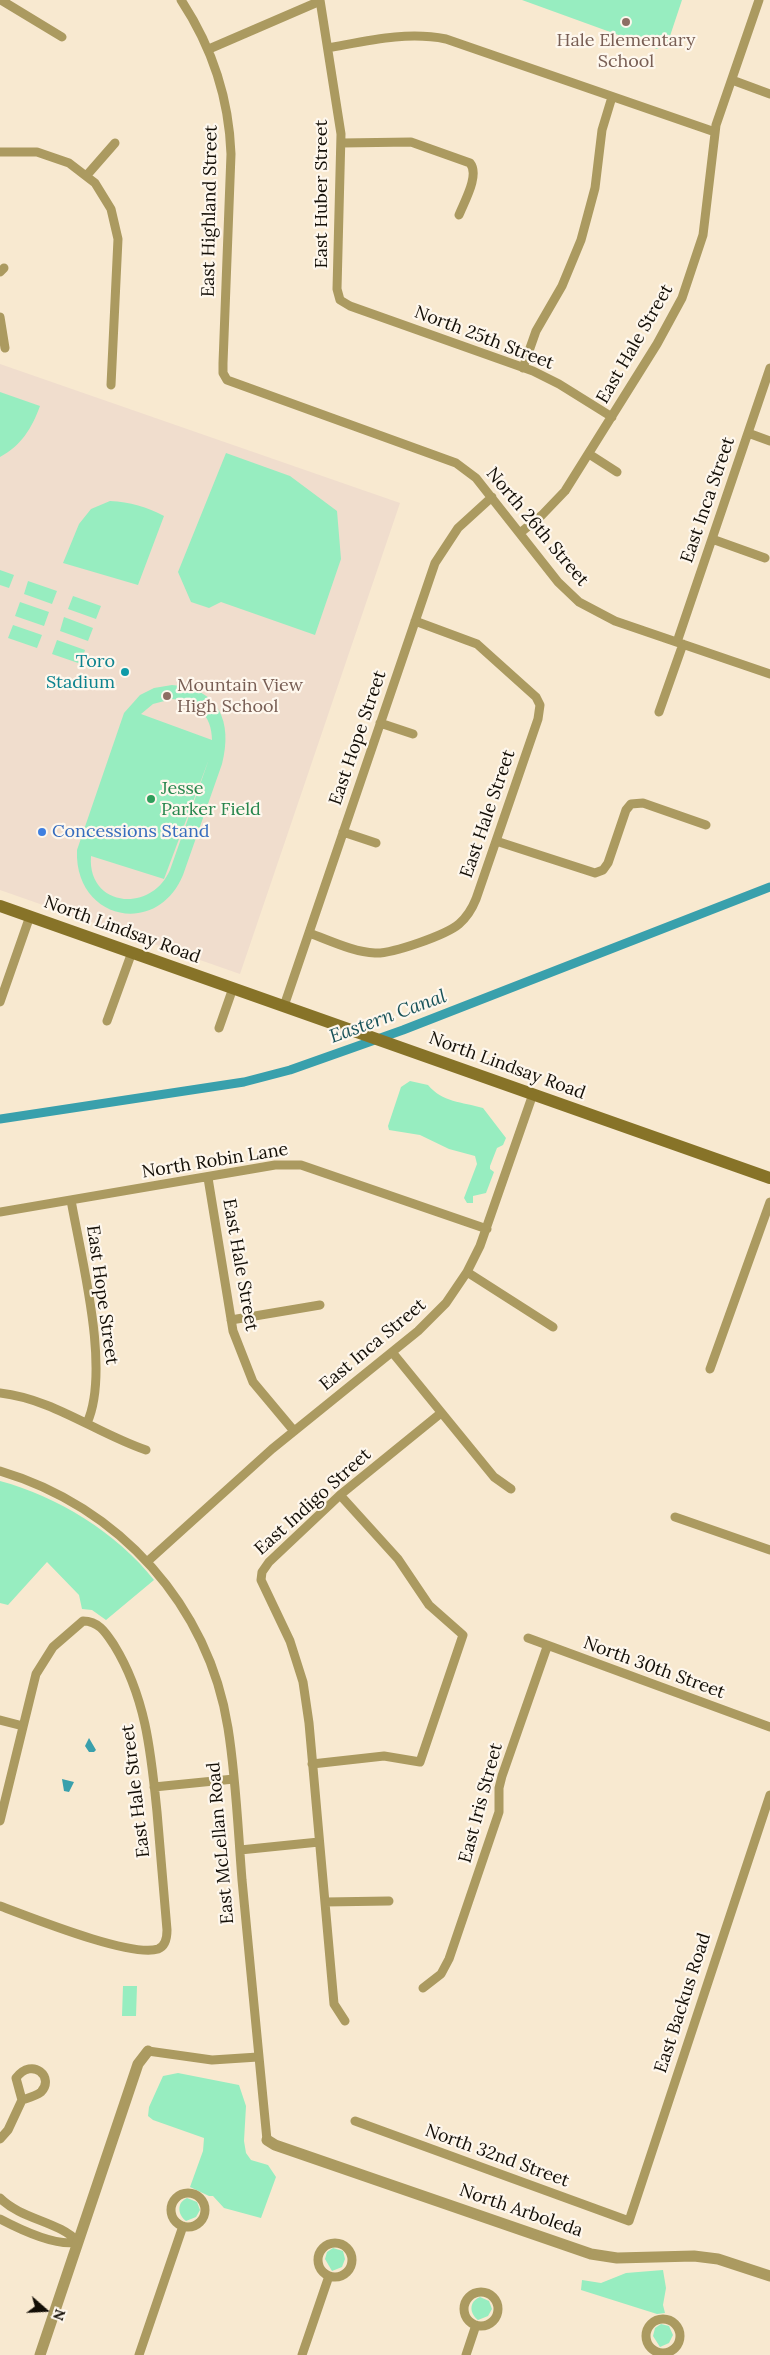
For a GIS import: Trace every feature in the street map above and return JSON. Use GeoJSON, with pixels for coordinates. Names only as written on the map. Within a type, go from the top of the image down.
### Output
{"type":"FeatureCollection","features":[{"type":"Feature","properties":{"kind":"main road","name":"North Lindsay Road"},"geometry":{"type":"LineString","coordinates":[[0,906],[770,1178]]}},
{"type":"Feature","properties":{"kind":"street"},"geometry":{"type":"LineString","coordinates":[[1,0],[62,37]]}},
{"type":"Feature","properties":{"kind":"street","name":"East Highland Street"},"geometry":{"type":"LineString","coordinates":[[182,0],[208,49],[224,95],[231,143],[222,363],[224,377]]}},
{"type":"Feature","properties":{"kind":"street","name":"East Hale Street"},"geometry":{"type":"LineString","coordinates":[[520,533],[558,500],[589,454],[671,320],[692,274],[707,213],[714,132],[759,0]]}},
{"type":"Feature","properties":{"kind":"street"},"geometry":{"type":"LineString","coordinates":[[208,49],[320,1]]}},
{"type":"Feature","properties":{"kind":"street","name":"East Huber Street"},"geometry":{"type":"LineString","coordinates":[[320,1],[342,143],[337,289],[340,300]]}},
{"type":"Feature","properties":{"kind":"street"},"geometry":{"type":"LineString","coordinates":[[328,48],[389,37],[434,37],[456,42],[714,132]]}},
{"type":"Feature","properties":{"kind":"street"},"geometry":{"type":"LineString","coordinates":[[732,80],[770,94]]}},
{"type":"Feature","properties":{"kind":"street"},"geometry":{"type":"LineString","coordinates":[[522,368],[536,331],[562,286],[581,240],[595,188],[602,130],[612,97]]}},
{"type":"Feature","properties":{"kind":"street"},"geometry":{"type":"LineString","coordinates":[[342,143],[411,142],[470,163],[473,166],[474,175],[460,215]]}},
{"type":"Feature","properties":{"kind":"street"},"geometry":{"type":"LineString","coordinates":[[87,175],[115,143]]}},
{"type":"Feature","properties":{"kind":"street"},"geometry":{"type":"LineString","coordinates":[[0,152],[26,151],[48,154],[69,163],[87,175],[107,200],[115,219],[118,239],[111,385]]}},
{"type":"Feature","properties":{"kind":"street","name":"North 25th Street"},"geometry":{"type":"LineString","coordinates":[[340,300],[350,306],[522,368],[559,384],[612,417]]}},
{"type":"Feature","properties":{"kind":"street"},"geometry":{"type":"LineString","coordinates":[[0,317],[5,348]]}},
{"type":"Feature","properties":{"kind":"street","name":"East Inca Street"},"geometry":{"type":"LineString","coordinates":[[659,712],[712,539],[770,368]]}},
{"type":"Feature","properties":{"kind":"street","name":"North 26th Street"},"geometry":{"type":"LineString","coordinates":[[224,377],[236,384],[449,460],[470,473],[492,497],[558,582],[579,602],[615,621],[770,674]]}},
{"type":"Feature","properties":{"kind":"street"},"geometry":{"type":"LineString","coordinates":[[748,433],[770,441]]}},
{"type":"Feature","properties":{"kind":"street"},"geometry":{"type":"LineString","coordinates":[[589,454],[617,472]]}},
{"type":"Feature","properties":{"kind":"street","name":"East Hope Street"},"geometry":{"type":"LineString","coordinates":[[284,1006],[431,573],[445,545],[465,520],[492,497]]}},
{"type":"Feature","properties":{"kind":"street"},"geometry":{"type":"LineString","coordinates":[[712,539],[765,558]]}},
{"type":"Feature","properties":{"kind":"street","name":"East Hale Street"},"geometry":{"type":"LineString","coordinates":[[308,932],[360,950],[382,953],[397,950],[449,930],[463,920],[473,906],[538,719],[540,705],[533,694],[476,644],[415,621]]}},
{"type":"Feature","properties":{"kind":"street"},"geometry":{"type":"LineString","coordinates":[[380,723],[413,734]]}},
{"type":"Feature","properties":{"kind":"street"},"geometry":{"type":"LineString","coordinates":[[496,841],[595,873],[603,870],[608,863],[626,810],[631,804],[643,804],[706,825]]}},
{"type":"Feature","properties":{"kind":"street"},"geometry":{"type":"LineString","coordinates":[[343,832],[376,843]]}},
{"type":"Feature","properties":{"kind":"street"},"geometry":{"type":"LineString","coordinates":[[0,1002],[30,916]]}},
{"type":"Feature","properties":{"kind":"street"},"geometry":{"type":"LineString","coordinates":[[107,1021],[132,952]]}},
{"type":"Feature","properties":{"kind":"street"},"geometry":{"type":"LineString","coordinates":[[219,1028],[233,988]]}},
{"type":"Feature","properties":{"kind":"street","name":"East Inca Street"},"geometry":{"type":"LineString","coordinates":[[148,1561],[294,1431],[434,1316],[467,1272],[487,1228],[533,1094]]}},
{"type":"Feature","properties":{"kind":"street","name":"North Robin Lane"},"geometry":{"type":"LineString","coordinates":[[0,1212],[208,1178],[275,1165],[300,1165],[487,1228]]}},
{"type":"Feature","properties":{"kind":"street","name":"East Hale Street"},"geometry":{"type":"LineString","coordinates":[[208,1178],[233,1331],[253,1382],[294,1431]]}},
{"type":"Feature","properties":{"kind":"street","name":"East Hope Street"},"geometry":{"type":"LineString","coordinates":[[71,1200],[96,1348],[96,1376],[92,1411],[87,1423]]}},
{"type":"Feature","properties":{"kind":"street"},"geometry":{"type":"LineString","coordinates":[[710,1370],[770,1202]]}},
{"type":"Feature","properties":{"kind":"street"},"geometry":{"type":"LineString","coordinates":[[467,1272],[553,1327]]}},
{"type":"Feature","properties":{"kind":"street"},"geometry":{"type":"LineString","coordinates":[[231,1320],[320,1305]]}},
{"type":"Feature","properties":{"kind":"street"},"geometry":{"type":"LineString","coordinates":[[392,1352],[494,1477],[511,1489]]}},
{"type":"Feature","properties":{"kind":"street"},"geometry":{"type":"LineString","coordinates":[[0,1393],[38,1401],[87,1423],[124,1443],[146,1450]]}},
{"type":"Feature","properties":{"kind":"street","name":"East Indigo Street"},"geometry":{"type":"LineString","coordinates":[[345,2020],[334,2004],[310,1723],[303,1682],[290,1641],[262,1584],[261,1576],[269,1562],[340,1495],[441,1413]]}},
{"type":"Feature","properties":{"kind":"street","name":"East McLellan Road"},"geometry":{"type":"LineString","coordinates":[[0,1471],[32,1482],[70,1500],[102,1521],[148,1561],[166,1583],[186,1614],[208,1658],[228,1728],[267,2140]]}},
{"type":"Feature","properties":{"kind":"street"},"geometry":{"type":"LineString","coordinates":[[312,1764],[384,1756],[420,1762],[463,1635],[429,1605],[398,1559],[340,1495]]}},
{"type":"Feature","properties":{"kind":"street"},"geometry":{"type":"LineString","coordinates":[[675,1517],[770,1550]]}},
{"type":"Feature","properties":{"kind":"street","name":"East Hale Street"},"geometry":{"type":"LineString","coordinates":[[0,1906],[99,1941],[129,1948],[151,1950],[164,1945],[167,1930],[154,1787],[146,1724],[135,1689],[111,1642],[100,1626],[88,1621],[76,1624],[47,1656],[33,1684],[23,1726]]}},
{"type":"Feature","properties":{"kind":"street","name":"North 30th Street"},"geometry":{"type":"LineString","coordinates":[[528,1638],[547,1647],[770,1727]]}},
{"type":"Feature","properties":{"kind":"street","name":"East Iris Street"},"geometry":{"type":"LineString","coordinates":[[423,1988],[441,1974],[449,1959],[499,1812],[499,1788],[502,1776],[547,1647]]}},
{"type":"Feature","properties":{"kind":"street"},"geometry":{"type":"LineString","coordinates":[[0,1720],[23,1726],[0,1821]]}},
{"type":"Feature","properties":{"kind":"street"},"geometry":{"type":"LineString","coordinates":[[154,1787],[234,1779]]}},
{"type":"Feature","properties":{"kind":"street","name":"East Backus Road"},"geometry":{"type":"LineString","coordinates":[[628,2221],[770,1795]]}},
{"type":"Feature","properties":{"kind":"street"},"geometry":{"type":"LineString","coordinates":[[240,1850],[319,1842]]}},
{"type":"Feature","properties":{"kind":"street"},"geometry":{"type":"LineString","coordinates":[[324,1902],[389,1900]]}},
{"type":"Feature","properties":{"kind":"street"},"geometry":{"type":"LineString","coordinates":[[40,2355],[138,2064],[148,2051],[159,2051],[212,2060],[258,2057]]}},
{"type":"Feature","properties":{"kind":"street"},"geometry":{"type":"LineString","coordinates":[[0,2139],[8,2130],[22,2100]]}},
{"type":"Feature","properties":{"kind":"street","name":"North 32nd Street"},"geometry":{"type":"LineString","coordinates":[[354,2122],[628,2221]]}},
{"type":"Feature","properties":{"kind":"street","name":"North Arboleda"},"geometry":{"type":"LineString","coordinates":[[267,2140],[284,2148],[591,2254],[617,2258],[694,2256],[718,2260],[770,2276]]}},
{"type":"Feature","properties":{"kind":"street"},"geometry":{"type":"LineString","coordinates":[[0,2198],[18,2212],[65,2233],[78,2242]]}},
{"type":"Feature","properties":{"kind":"street"},"geometry":{"type":"LineString","coordinates":[[0,2219],[18,2228],[62,2243],[78,2242]]}},
{"type":"Feature","properties":{"kind":"street"},"geometry":{"type":"LineString","coordinates":[[139,2355],[183,2226]]}},
{"type":"Feature","properties":{"kind":"street"},"geometry":{"type":"LineString","coordinates":[[302,2355],[329,2276]]}},
{"type":"Feature","properties":{"kind":"street"},"geometry":{"type":"LineString","coordinates":[[466,2355],[476,2325]]}},
{"type":"Feature","properties":{"kind":"shaded area","name":"Mountain View High School"},"geometry":{"type":"Polygon","coordinates":[[[0,364],[400,503],[240,974],[0,890],[0,364]]]}},
{"type":"Feature","properties":{"kind":"green space","name":"Hale Elementary School"},"geometry":{"type":"Polygon","coordinates":[[[522,0],[682,0],[668,42],[657,49],[522,0]]]}},
{"type":"Feature","properties":{"kind":"green space"},"geometry":{"type":"Polygon","coordinates":[[[0,392],[40,406],[25,436],[0,457],[0,392]]]}},
{"type":"Feature","properties":{"kind":"green space"},"geometry":{"type":"Polygon","coordinates":[[[226,453],[290,476],[337,511],[341,559],[315,635],[221,602],[209,608],[191,602],[178,572],[226,453]]]}},
{"type":"Feature","properties":{"kind":"green space"},"geometry":{"type":"Polygon","coordinates":[[[110,501],[138,506],[164,516],[138,585],[63,563],[79,524],[91,509],[110,501]]]}},
{"type":"Feature","properties":{"kind":"green space"},"geometry":{"type":"Polygon","coordinates":[[[0,570],[14,575],[9,588],[0,585],[0,570]]]}},
{"type":"Feature","properties":{"kind":"green space"},"geometry":{"type":"Polygon","coordinates":[[[28,581],[57,591],[52,604],[24,594],[28,581]]]}},
{"type":"Feature","properties":{"kind":"green space"},"geometry":{"type":"Polygon","coordinates":[[[73,596],[101,606],[96,619],[68,609],[73,596]]]}},
{"type":"Feature","properties":{"kind":"green space"},"geometry":{"type":"Polygon","coordinates":[[[20,602],[49,612],[44,626],[15,616],[20,602]]]}},
{"type":"Feature","properties":{"kind":"green space"},"geometry":{"type":"Polygon","coordinates":[[[64,617],[93,628],[88,641],[60,631],[64,617]]]}},
{"type":"Feature","properties":{"kind":"green space"},"geometry":{"type":"Polygon","coordinates":[[[13,625],[42,635],[37,648],[8,638],[13,625]]]}},
{"type":"Feature","properties":{"kind":"green space"},"geometry":{"type":"Polygon","coordinates":[[[57,640],[85,650],[81,664],[52,654],[57,640]]]}},
{"type":"Feature","properties":{"kind":"green space","name":"Jesse Parker Field"},"geometry":{"type":"Polygon","coordinates":[[[172,685],[188,688],[201,693],[211,700],[219,710],[223,721],[225,749],[222,764],[183,875],[171,895],[155,908],[137,913],[119,912],[102,905],[89,892],[80,874],[77,850],[124,713],[140,695],[154,688],[172,685]],[[172,699],[153,704],[141,714],[212,740],[209,723],[201,711],[181,700],[172,699]],[[209,759],[164,879],[91,856],[92,873],[99,886],[109,894],[122,899],[136,898],[149,894],[161,884],[170,870],[209,759]]]}},
{"type":"Feature","properties":{"kind":"green space"},"geometry":{"type":"Polygon","coordinates":[[[410,1081],[428,1085],[446,1098],[483,1108],[506,1138],[503,1145],[497,1148],[490,1166],[490,1169],[494,1172],[486,1193],[473,1196],[473,1203],[467,1203],[464,1198],[477,1164],[475,1156],[449,1149],[420,1135],[389,1130],[388,1126],[401,1087],[410,1081]]]}},
{"type":"Feature","properties":{"kind":"green space"},"geometry":{"type":"Polygon","coordinates":[[[0,1481],[43,1496],[84,1518],[122,1547],[154,1580],[106,1620],[92,1610],[82,1609],[79,1595],[47,1562],[8,1605],[0,1603],[0,1481]]]}},
{"type":"Feature","properties":{"kind":"green space"},"geometry":{"type":"Polygon","coordinates":[[[123,1986],[137,1986],[136,2016],[122,2016],[123,1986]]]}},
{"type":"Feature","properties":{"kind":"green space"},"geometry":{"type":"Polygon","coordinates":[[[178,2073],[239,2085],[246,2106],[244,2141],[246,2153],[251,2160],[268,2165],[276,2177],[261,2218],[224,2208],[213,2196],[190,2187],[203,2151],[204,2138],[153,2120],[148,2116],[149,2107],[163,2076],[178,2073]]]}},
{"type":"Feature","properties":{"kind":"green space"},"geometry":{"type":"Polygon","coordinates":[[[187,2198],[197,2202],[200,2210],[196,2217],[186,2221],[181,2216],[179,2209],[183,2200],[187,2198]]]}},
{"type":"Feature","properties":{"kind":"green space"},"geometry":{"type":"Polygon","coordinates":[[[333,2248],[343,2251],[345,2259],[342,2267],[332,2271],[325,2259],[327,2252],[333,2248]]]}},
{"type":"Feature","properties":{"kind":"green space"},"geometry":{"type":"Polygon","coordinates":[[[663,2270],[666,2288],[663,2305],[665,2313],[657,2314],[581,2290],[582,2280],[601,2283],[626,2273],[663,2270]]]}},
{"type":"Feature","properties":{"kind":"green space"},"geometry":{"type":"Polygon","coordinates":[[[480,2297],[489,2301],[492,2309],[488,2316],[478,2320],[473,2315],[472,2305],[480,2297]]]}},
{"type":"Feature","properties":{"kind":"green space"},"geometry":{"type":"Polygon","coordinates":[[[661,2324],[669,2326],[673,2335],[669,2343],[660,2347],[653,2336],[655,2328],[661,2324]]]}},
{"type":"Feature","properties":{"kind":"water"},"geometry":{"type":"Polygon","coordinates":[[[89,1738],[96,1750],[94,1752],[89,1752],[85,1746],[89,1738]]]}},
{"type":"Feature","properties":{"kind":"water"},"geometry":{"type":"Polygon","coordinates":[[[62,1779],[74,1782],[69,1792],[64,1791],[62,1779]]]}},
{"type":"Feature","properties":{"kind":"waterway","name":"Eastern Canal"},"geometry":{"type":"LineString","coordinates":[[0,1119],[244,1082],[290,1070],[403,1030],[770,887]]}},
{"type":"Feature","properties":{"kind":"place","name":"Hale Elementary School"},"geometry":{"type":"Point","coordinates":[626,22]}},
{"type":"Feature","properties":{"kind":"place","name":"Toro Stadium"},"geometry":{"type":"Point","coordinates":[125,672]}},
{"type":"Feature","properties":{"kind":"place","name":"Mountain View High School"},"geometry":{"type":"Point","coordinates":[167,696]}},
{"type":"Feature","properties":{"kind":"place","name":"Jesse Parker Field"},"geometry":{"type":"Point","coordinates":[151,799]}},
{"type":"Feature","properties":{"kind":"place","name":"Concessions Stand"},"geometry":{"type":"Point","coordinates":[42,832]}}]}
